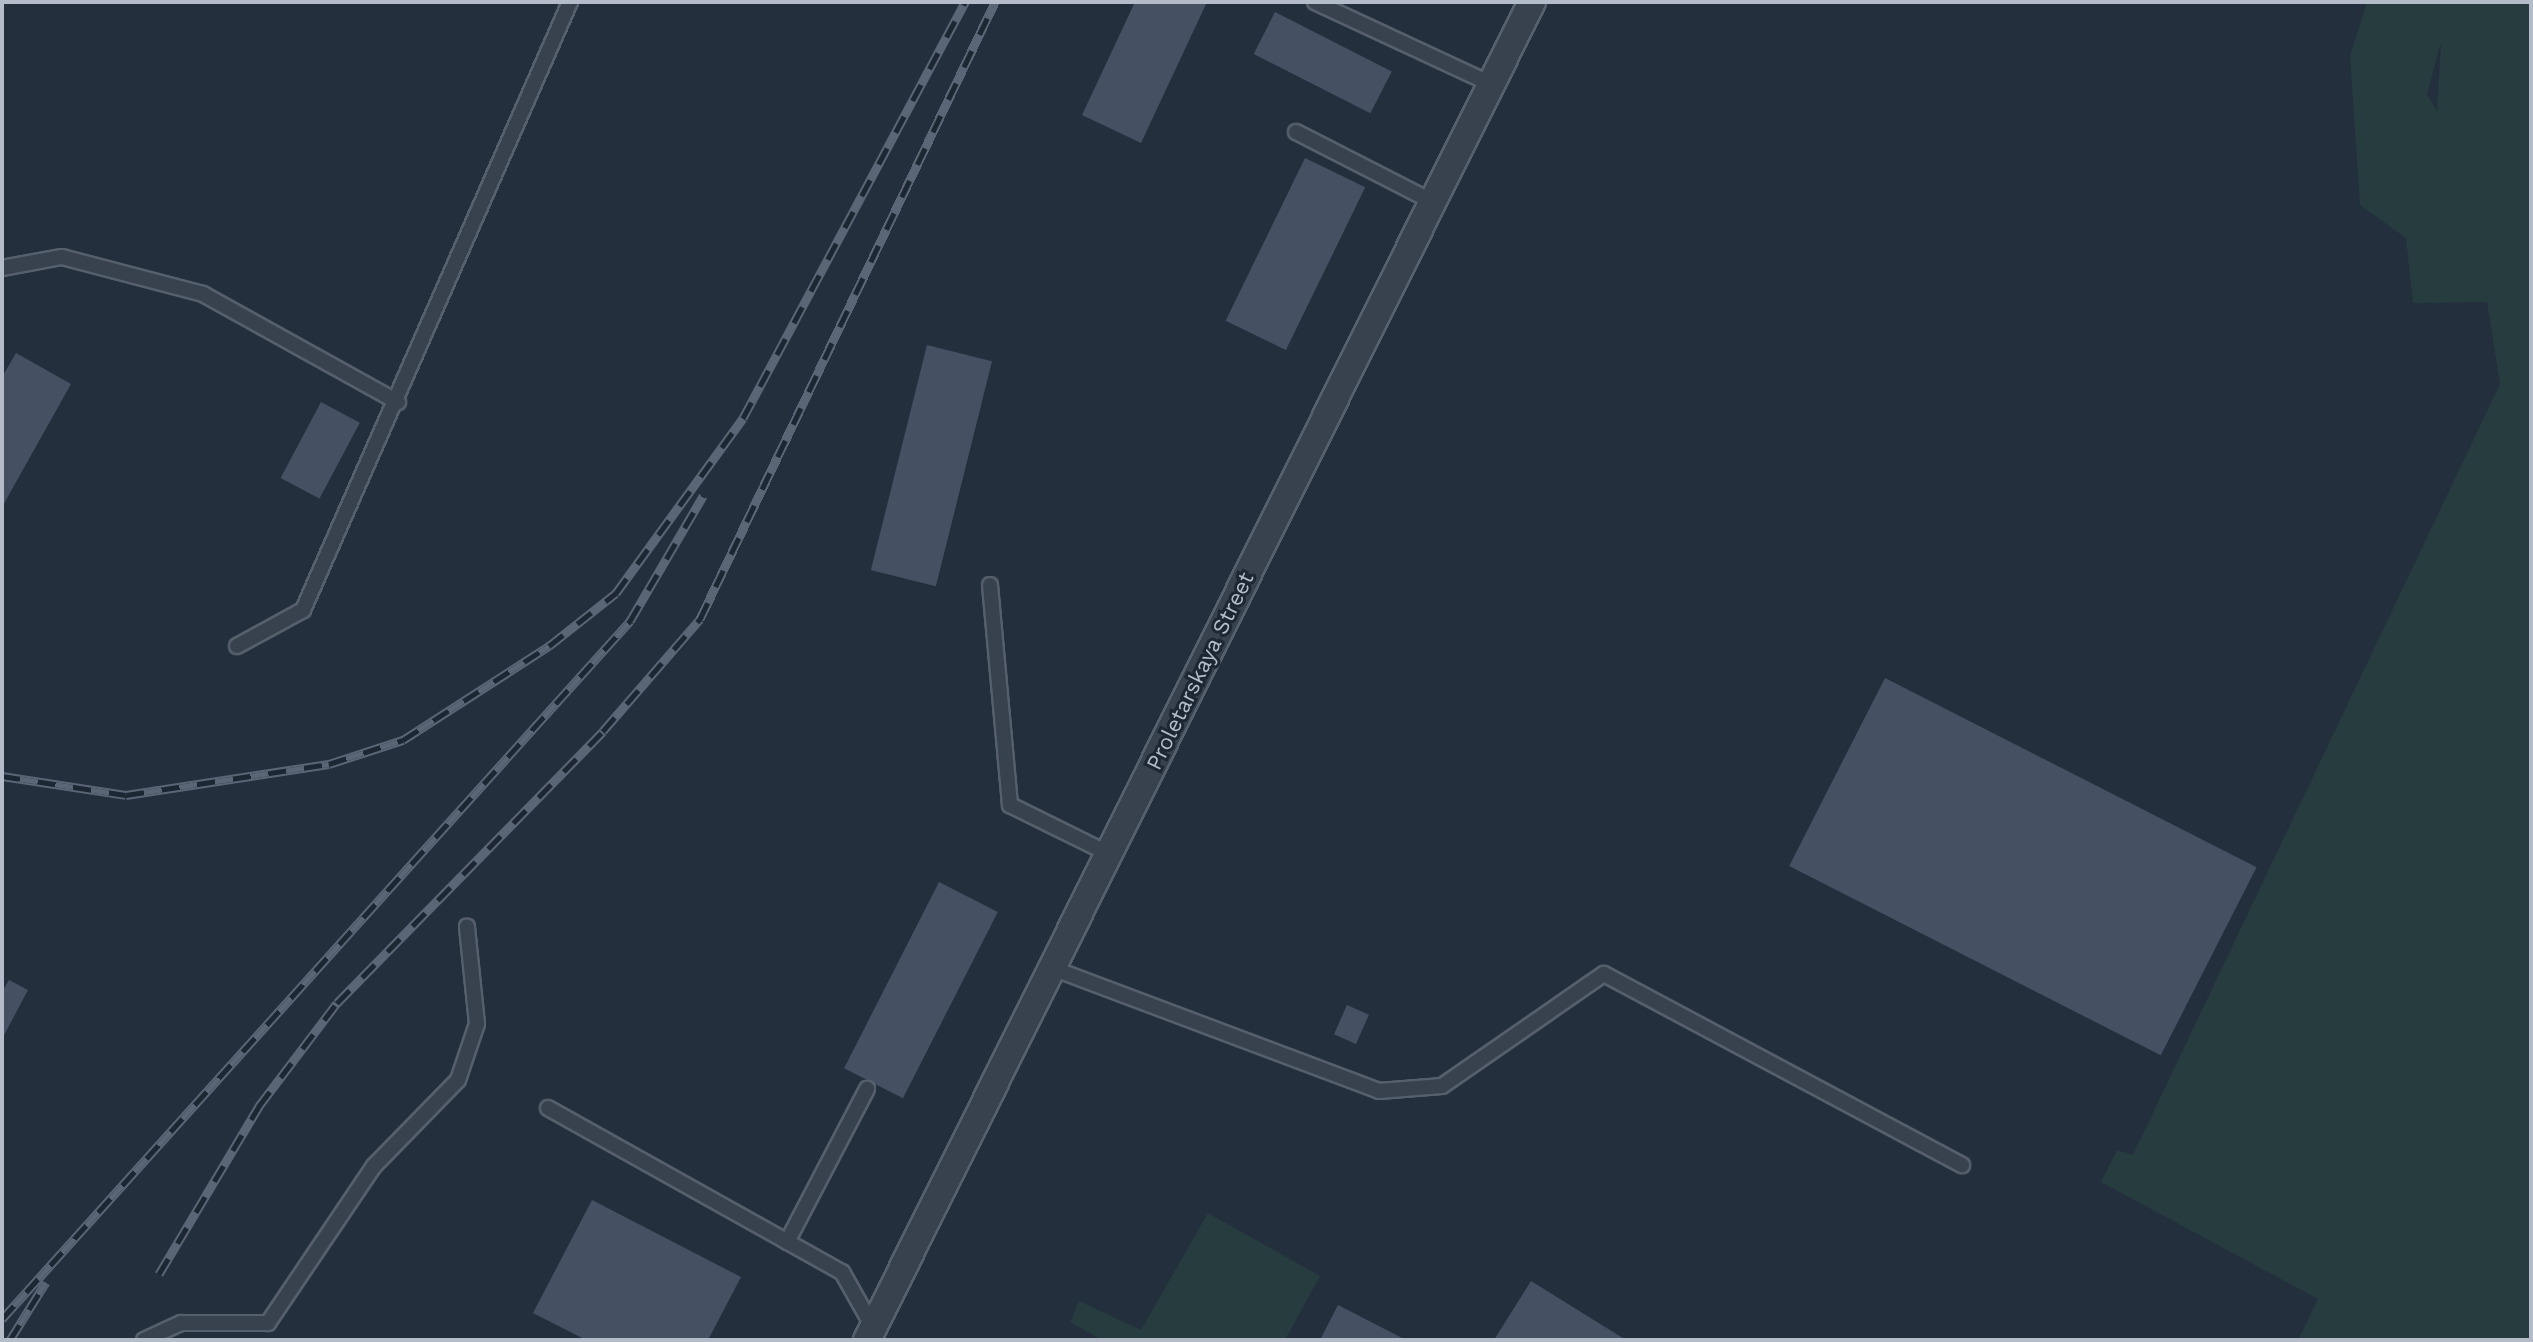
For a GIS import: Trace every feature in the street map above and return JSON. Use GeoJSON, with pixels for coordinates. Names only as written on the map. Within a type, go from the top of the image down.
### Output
{"type":"FeatureCollection","features":[{"type":"Feature","properties":{"kind":"street","name":"Proletarskaya Street"},"geometry":{"type":"LineString","coordinates":[[870,1334],[1532,2]]}},
{"type":"Feature","properties":{"kind":"lane"},"geometry":{"type":"LineString","coordinates":[[237,646],[303,610],[398,402],[570,2]]}},
{"type":"Feature","properties":{"kind":"lane"},"geometry":{"type":"LineString","coordinates":[[1315,2],[1491,84]]}},
{"type":"Feature","properties":{"kind":"lane"},"geometry":{"type":"LineString","coordinates":[[1296,132],[1433,202]]}},
{"type":"Feature","properties":{"kind":"lane"},"geometry":{"type":"LineString","coordinates":[[2,268],[62,257],[203,294],[398,402]]}},
{"type":"Feature","properties":{"kind":"lane"},"geometry":{"type":"LineString","coordinates":[[990,585],[1010,805],[1109,854]]}},
{"type":"Feature","properties":{"kind":"lane"},"geometry":{"type":"LineString","coordinates":[[144,1340],[181,1323],[268,1323],[374,1166],[458,1080],[477,1024],[467,927]]}},
{"type":"Feature","properties":{"kind":"lane"},"geometry":{"type":"LineString","coordinates":[[1052,968],[1379,1091],[1442,1086],[1604,974],[1962,1165]]}},
{"type":"Feature","properties":{"kind":"lane"},"geometry":{"type":"LineString","coordinates":[[787,1242],[867,1089]]}},
{"type":"Feature","properties":{"kind":"lane"},"geometry":{"type":"LineString","coordinates":[[548,1108],[842,1272],[870,1334]]}},
{"type":"Feature","properties":{"kind":"green space"},"geometry":{"type":"Polygon","coordinates":[[[2367,2],[2531,2],[2531,1340],[2298,1340],[2318,1299],[2101,1182],[2117,1150],[2133,1155],[2500,384],[2487,302],[2413,303],[2406,238],[2360,205],[2350,56],[2367,2]],[[2441,46],[2427,94],[2437,111],[2441,46]]]}},
{"type":"Feature","properties":{"kind":"green space"},"geometry":{"type":"Polygon","coordinates":[[[1208,1213],[1320,1276],[1285,1340],[1102,1340],[1070,1322],[1079,1301],[1141,1330],[1208,1213]]]}},
{"type":"Feature","properties":{"kind":"building"},"geometry":{"type":"Polygon","coordinates":[[[1135,2],[1207,2],[1141,143],[1082,115],[1135,2]]]}},
{"type":"Feature","properties":{"kind":"building"},"geometry":{"type":"Polygon","coordinates":[[[1275,12],[1392,71],[1370,113],[1254,54],[1275,12]]]}},
{"type":"Feature","properties":{"kind":"building"},"geometry":{"type":"Polygon","coordinates":[[[1305,158],[1365,187],[1286,350],[1226,321],[1305,158]]]}},
{"type":"Feature","properties":{"kind":"building"},"geometry":{"type":"Polygon","coordinates":[[[927,345],[992,361],[936,586],[871,570],[927,345]]]}},
{"type":"Feature","properties":{"kind":"building"},"geometry":{"type":"Polygon","coordinates":[[[16,353],[71,384],[2,507],[2,377],[16,353]]]}},
{"type":"Feature","properties":{"kind":"building"},"geometry":{"type":"Polygon","coordinates":[[[321,402],[360,423],[319,499],[281,478],[321,402]]]}},
{"type":"Feature","properties":{"kind":"building"},"geometry":{"type":"Polygon","coordinates":[[[1885,678],[2257,867],[2161,1055],[1789,866],[1885,678]]]}},
{"type":"Feature","properties":{"kind":"building"},"geometry":{"type":"Polygon","coordinates":[[[939,882],[998,912],[903,1098],[844,1068],[939,882]]]}},
{"type":"Feature","properties":{"kind":"building"},"geometry":{"type":"Polygon","coordinates":[[[9,980],[28,990],[2,1039],[2,992],[9,980]]]}},
{"type":"Feature","properties":{"kind":"building"},"geometry":{"type":"Polygon","coordinates":[[[1347,1005],[1369,1015],[1356,1044],[1334,1034],[1347,1005]]]}},
{"type":"Feature","properties":{"kind":"building"},"geometry":{"type":"Polygon","coordinates":[[[592,1200],[741,1277],[708,1340],[586,1340],[533,1313],[592,1200]]]}},
{"type":"Feature","properties":{"kind":"building"},"geometry":{"type":"Polygon","coordinates":[[[1531,1281],[1626,1340],[1494,1340],[1531,1281]]]}},
{"type":"Feature","properties":{"kind":"building"},"geometry":{"type":"Polygon","coordinates":[[[1338,1305],[1406,1340],[1320,1340],[1338,1305]]]}},
{"type":"Feature","properties":{"kind":"railway"},"geometry":{"type":"LineString","coordinates":[[2,776],[126,795],[329,764],[403,740],[549,646],[616,593],[743,418],[965,2]]}},
{"type":"Feature","properties":{"kind":"railway"},"geometry":{"type":"LineString","coordinates":[[159,1274],[259,1106],[337,1003],[603,731],[700,619],[995,2]]}},
{"type":"Feature","properties":{"kind":"railway"},"geometry":{"type":"LineString","coordinates":[[2,1319],[630,621],[703,496]]}},
{"type":"Feature","properties":{"kind":"railway"},"geometry":{"type":"LineString","coordinates":[[10,1340],[46,1282]]}}]}
